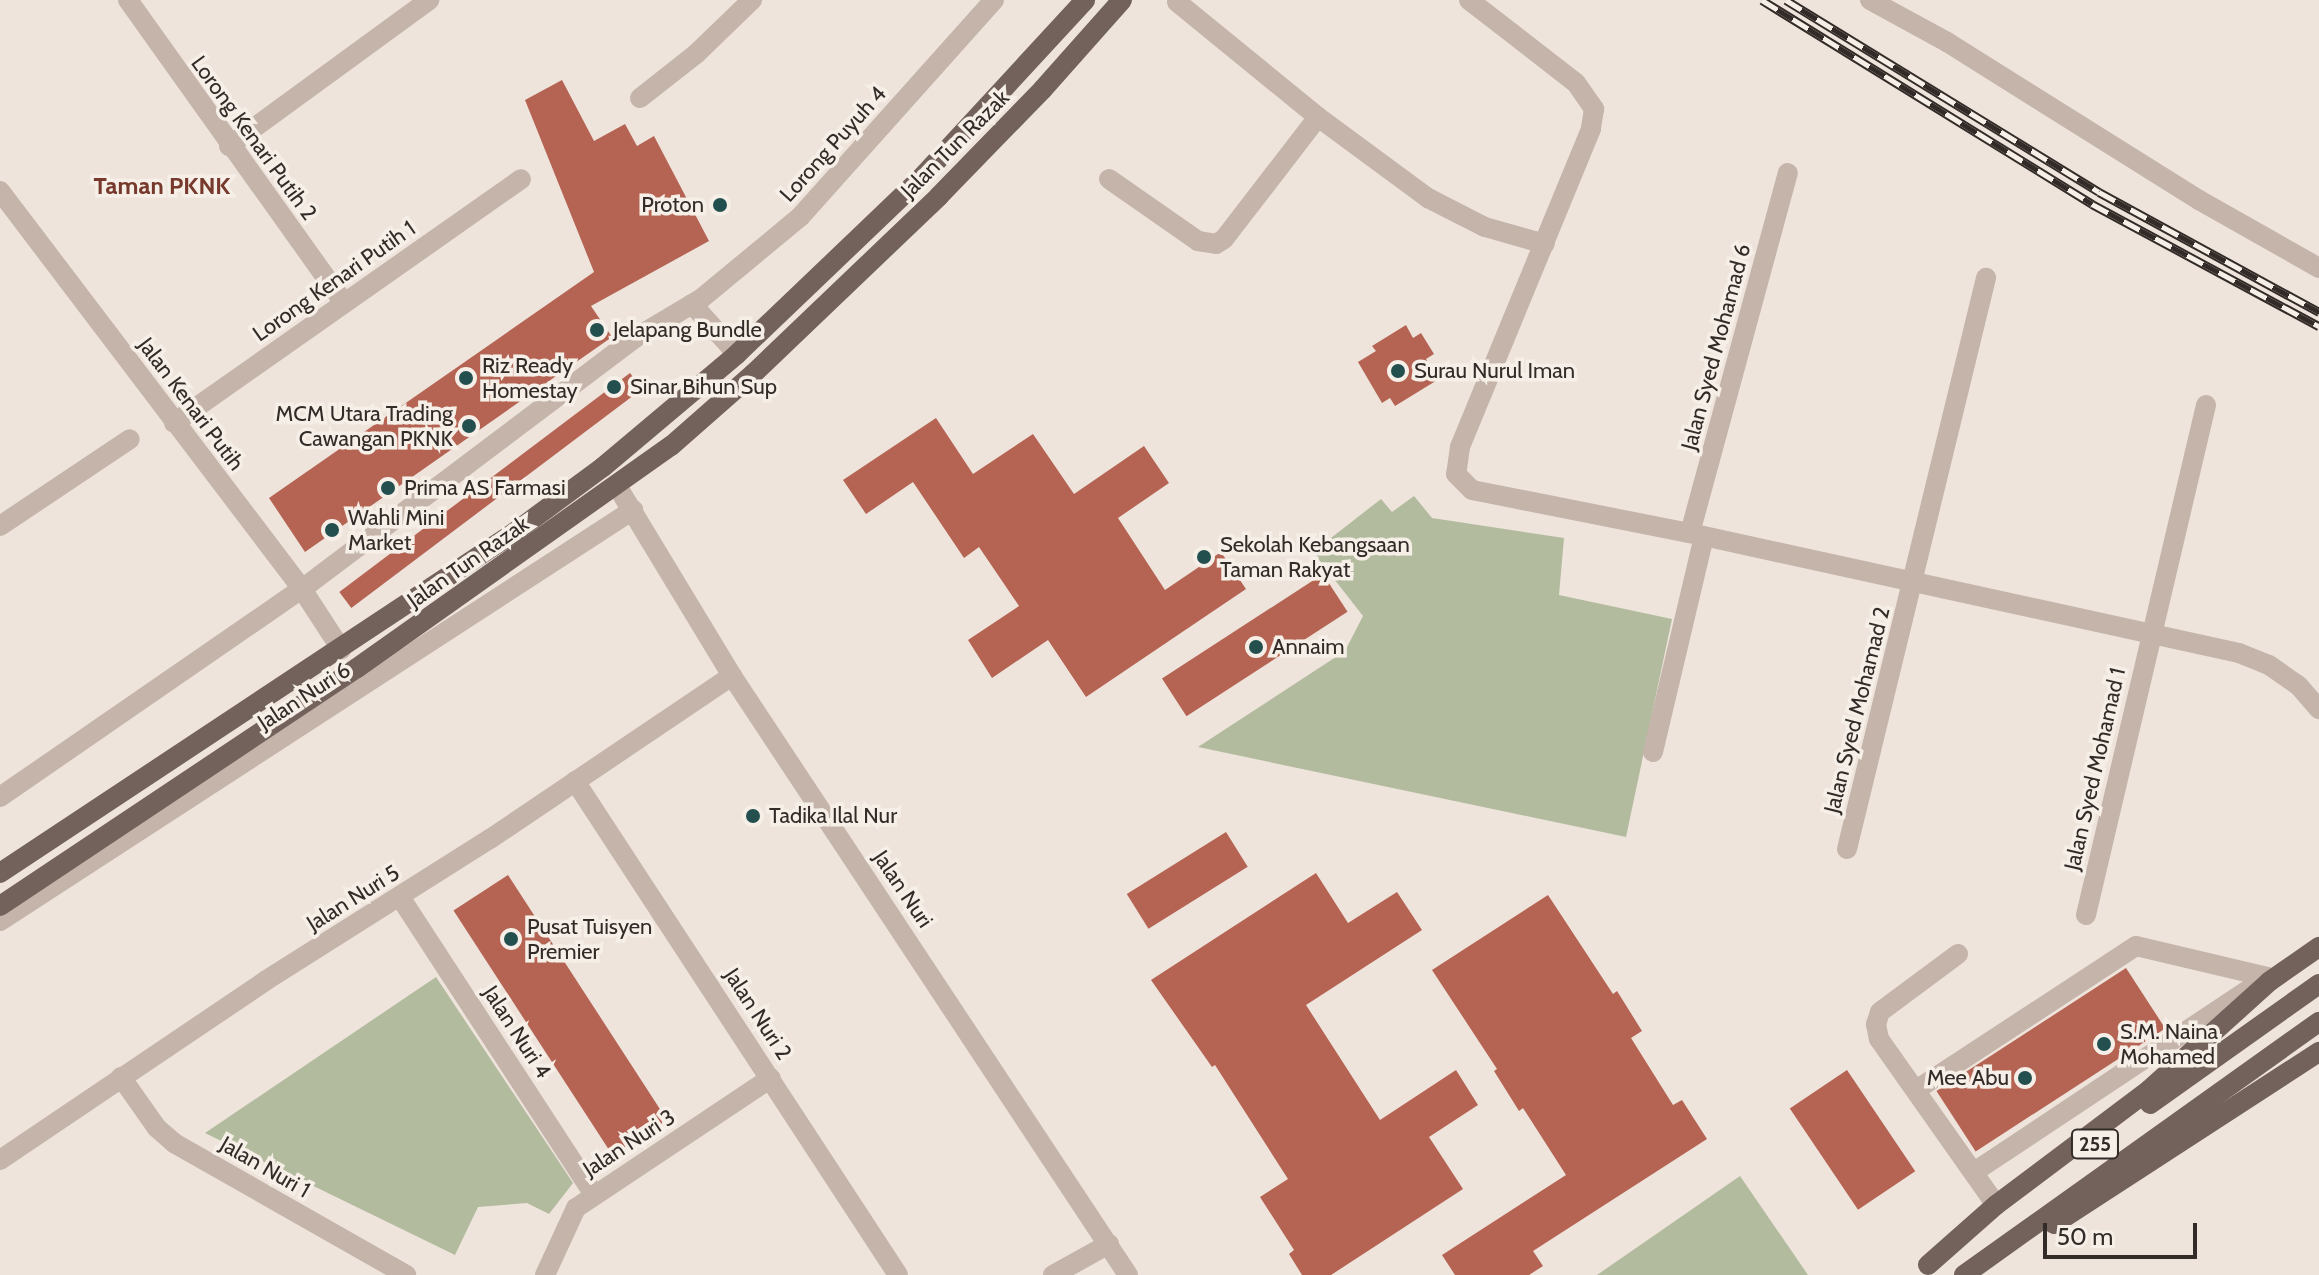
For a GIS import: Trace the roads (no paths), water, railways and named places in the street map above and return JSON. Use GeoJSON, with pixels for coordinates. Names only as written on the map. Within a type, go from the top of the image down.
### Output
{"type":"FeatureCollection","features":[{"type":"Feature","properties":{"kind":"main road","name":"Jalan Tun Razak"},"geometry":{"type":"LineString","coordinates":[[0,873],[515,532],[603,467],[737,354],[921,178],[1085,0]]}},
{"type":"Feature","properties":{"kind":"main road","name":"Jalan Tun Razak"},"geometry":{"type":"LineString","coordinates":[[0,906],[357,668],[671,446],[753,374],[939,196],[1043,89],[1122,0]]}},
{"type":"Feature","properties":{"kind":"main road"},"geometry":{"type":"LineString","coordinates":[[1921,1270],[1996,1205],[2149,1090],[2268,979],[2319,947]]}},
{"type":"Feature","properties":{"kind":"main road","name":"255"},"geometry":{"type":"LineString","coordinates":[[1921,1270],[2319,984]]}},
{"type":"Feature","properties":{"kind":"main road","name":"255"},"geometry":{"type":"LineString","coordinates":[[1966,1275],[2319,1022]]}},
{"type":"Feature","properties":{"kind":"main road"},"geometry":{"type":"LineString","coordinates":[[1966,1275],[2100,1198],[2313,1061]]}},
{"type":"Feature","properties":{"kind":"street","name":"Lorong Kenari Putih 2"},"geometry":{"type":"LineString","coordinates":[[128,0],[229,146],[344,303]]}},
{"type":"Feature","properties":{"kind":"street"},"geometry":{"type":"LineString","coordinates":[[229,146],[429,0]]}},
{"type":"Feature","properties":{"kind":"street"},"geometry":{"type":"LineString","coordinates":[[640,98],[696,54],[752,0]]}},
{"type":"Feature","properties":{"kind":"street","name":"Lorong Puyuh 4"},"geometry":{"type":"LineString","coordinates":[[0,797],[302,589],[635,338],[692,304],[800,217],[994,0]]}},
{"type":"Feature","properties":{"kind":"street"},"geometry":{"type":"LineString","coordinates":[[1469,0],[1576,83],[1594,109],[1591,129],[1460,447],[1456,474],[1472,490],[1697,535],[2239,653],[2269,665],[2298,685],[2319,709]]}},
{"type":"Feature","properties":{"kind":"street"},"geometry":{"type":"LineString","coordinates":[[1870,0],[1947,42],[2199,200],[2319,268]]}},
{"type":"Feature","properties":{"kind":"street"},"geometry":{"type":"LineString","coordinates":[[1177,2],[1318,117],[1446,209],[1485,227],[1545,244]]}},
{"type":"Feature","properties":{"kind":"street"},"geometry":{"type":"LineString","coordinates":[[1109,179],[1198,241],[1216,244],[1224,239],[1318,117]]}},
{"type":"Feature","properties":{"kind":"street","name":"Jalan Syed Mohamad 6"},"geometry":{"type":"LineString","coordinates":[[1653,752],[1697,535],[1788,173]]}},
{"type":"Feature","properties":{"kind":"street","name":"Lorong Kenari Putih 1"},"geometry":{"type":"LineString","coordinates":[[174,423],[521,179]]}},
{"type":"Feature","properties":{"kind":"street","name":"Jalan Kenari Putih"},"geometry":{"type":"LineString","coordinates":[[0,191],[302,589],[341,649]]}},
{"type":"Feature","properties":{"kind":"street","name":"Jalan Syed Mohamad 2"},"geometry":{"type":"LineString","coordinates":[[1847,849],[1986,278]]}},
{"type":"Feature","properties":{"kind":"street"},"geometry":{"type":"LineString","coordinates":[[692,304],[737,354]]}},
{"type":"Feature","properties":{"kind":"street","name":"Jalan Syed Mohamad 1"},"geometry":{"type":"LineString","coordinates":[[2086,915],[2206,405]]}},
{"type":"Feature","properties":{"kind":"street"},"geometry":{"type":"LineString","coordinates":[[0,526],[130,439]]}},
{"type":"Feature","properties":{"kind":"street","name":"Jalan Nuri"},"geometry":{"type":"LineString","coordinates":[[617,486],[732,676],[1128,1275]]}},
{"type":"Feature","properties":{"kind":"street","name":"Jalan Nuri 6"},"geometry":{"type":"LineString","coordinates":[[0,921],[633,510]]}},
{"type":"Feature","properties":{"kind":"street","name":"Jalan Nuri 5"},"geometry":{"type":"LineString","coordinates":[[0,1160],[121,1077],[400,897],[732,676]]}},
{"type":"Feature","properties":{"kind":"street","name":"Jalan Nuri 2"},"geometry":{"type":"LineString","coordinates":[[575,781],[898,1275]]}},
{"type":"Feature","properties":{"kind":"street","name":"Jalan Nuri 4"},"geometry":{"type":"LineString","coordinates":[[400,897],[593,1193]]}},
{"type":"Feature","properties":{"kind":"street"},"geometry":{"type":"LineString","coordinates":[[1916,1090],[2136,946],[2268,979]]}},
{"type":"Feature","properties":{"kind":"street"},"geometry":{"type":"LineString","coordinates":[[1958,954],[1880,1012],[1876,1024],[1879,1039],[1996,1205]]}},
{"type":"Feature","properties":{"kind":"street"},"geometry":{"type":"LineString","coordinates":[[1974,1172],[2268,979]]}},
{"type":"Feature","properties":{"kind":"street","name":"Jalan Nuri 1"},"geometry":{"type":"LineString","coordinates":[[121,1077],[157,1128],[174,1143],[406,1275]]}},
{"type":"Feature","properties":{"kind":"street","name":"Jalan Nuri 3"},"geometry":{"type":"LineString","coordinates":[[545,1275],[567,1222],[576,1208],[593,1193],[771,1078]]}},
{"type":"Feature","properties":{"kind":"street"},"geometry":{"type":"LineString","coordinates":[[1053,1275],[1109,1244]]}},
{"type":"Feature","properties":{"kind":"railway"},"geometry":{"type":"LineString","coordinates":[[1762,0],[2092,204],[2319,326]]}},
{"type":"Feature","properties":{"kind":"railway"},"geometry":{"type":"LineString","coordinates":[[1786,0],[2099,192],[2319,312]]}},
{"type":"Feature","properties":{"kind":"place","name":"Proton"},"geometry":{"type":"Point","coordinates":[720,205]}},
{"type":"Feature","properties":{"kind":"place","name":"Jelapang Bundle"},"geometry":{"type":"Point","coordinates":[597,330]}},
{"type":"Feature","properties":{"kind":"place","name":"Surau Nurul Iman"},"geometry":{"type":"Point","coordinates":[1398,371]}},
{"type":"Feature","properties":{"kind":"place","name":"Riz Ready Homestay"},"geometry":{"type":"Point","coordinates":[466,378]}},
{"type":"Feature","properties":{"kind":"place","name":"Sinar Bihun Sup"},"geometry":{"type":"Point","coordinates":[614,387]}},
{"type":"Feature","properties":{"kind":"place","name":"MCM Utara Trading Cawangan PKNK"},"geometry":{"type":"Point","coordinates":[469,426]}},
{"type":"Feature","properties":{"kind":"place","name":"Prima AS Farmasi"},"geometry":{"type":"Point","coordinates":[388,488]}},
{"type":"Feature","properties":{"kind":"place","name":"Wahli Mini Market"},"geometry":{"type":"Point","coordinates":[332,530]}},
{"type":"Feature","properties":{"kind":"place","name":"Sekolah Kebangsaan Taman Rakyat"},"geometry":{"type":"Point","coordinates":[1204,557]}},
{"type":"Feature","properties":{"kind":"place","name":"Annaim"},"geometry":{"type":"Point","coordinates":[1256,647]}},
{"type":"Feature","properties":{"kind":"place","name":"Tadika Ilal Nur"},"geometry":{"type":"Point","coordinates":[753,816]}},
{"type":"Feature","properties":{"kind":"place","name":"Pusat Tuisyen Premier"},"geometry":{"type":"Point","coordinates":[511,939]}},
{"type":"Feature","properties":{"kind":"place","name":"S.M. Naina Mohamed"},"geometry":{"type":"Point","coordinates":[2104,1044]}},
{"type":"Feature","properties":{"kind":"place","name":"Mee Abu"},"geometry":{"type":"Point","coordinates":[2025,1078]}},
{"type":"Feature","properties":{"kind":"district","name":"Taman PKNK"},"geometry":{"type":"Point","coordinates":[162,186]}}]}
